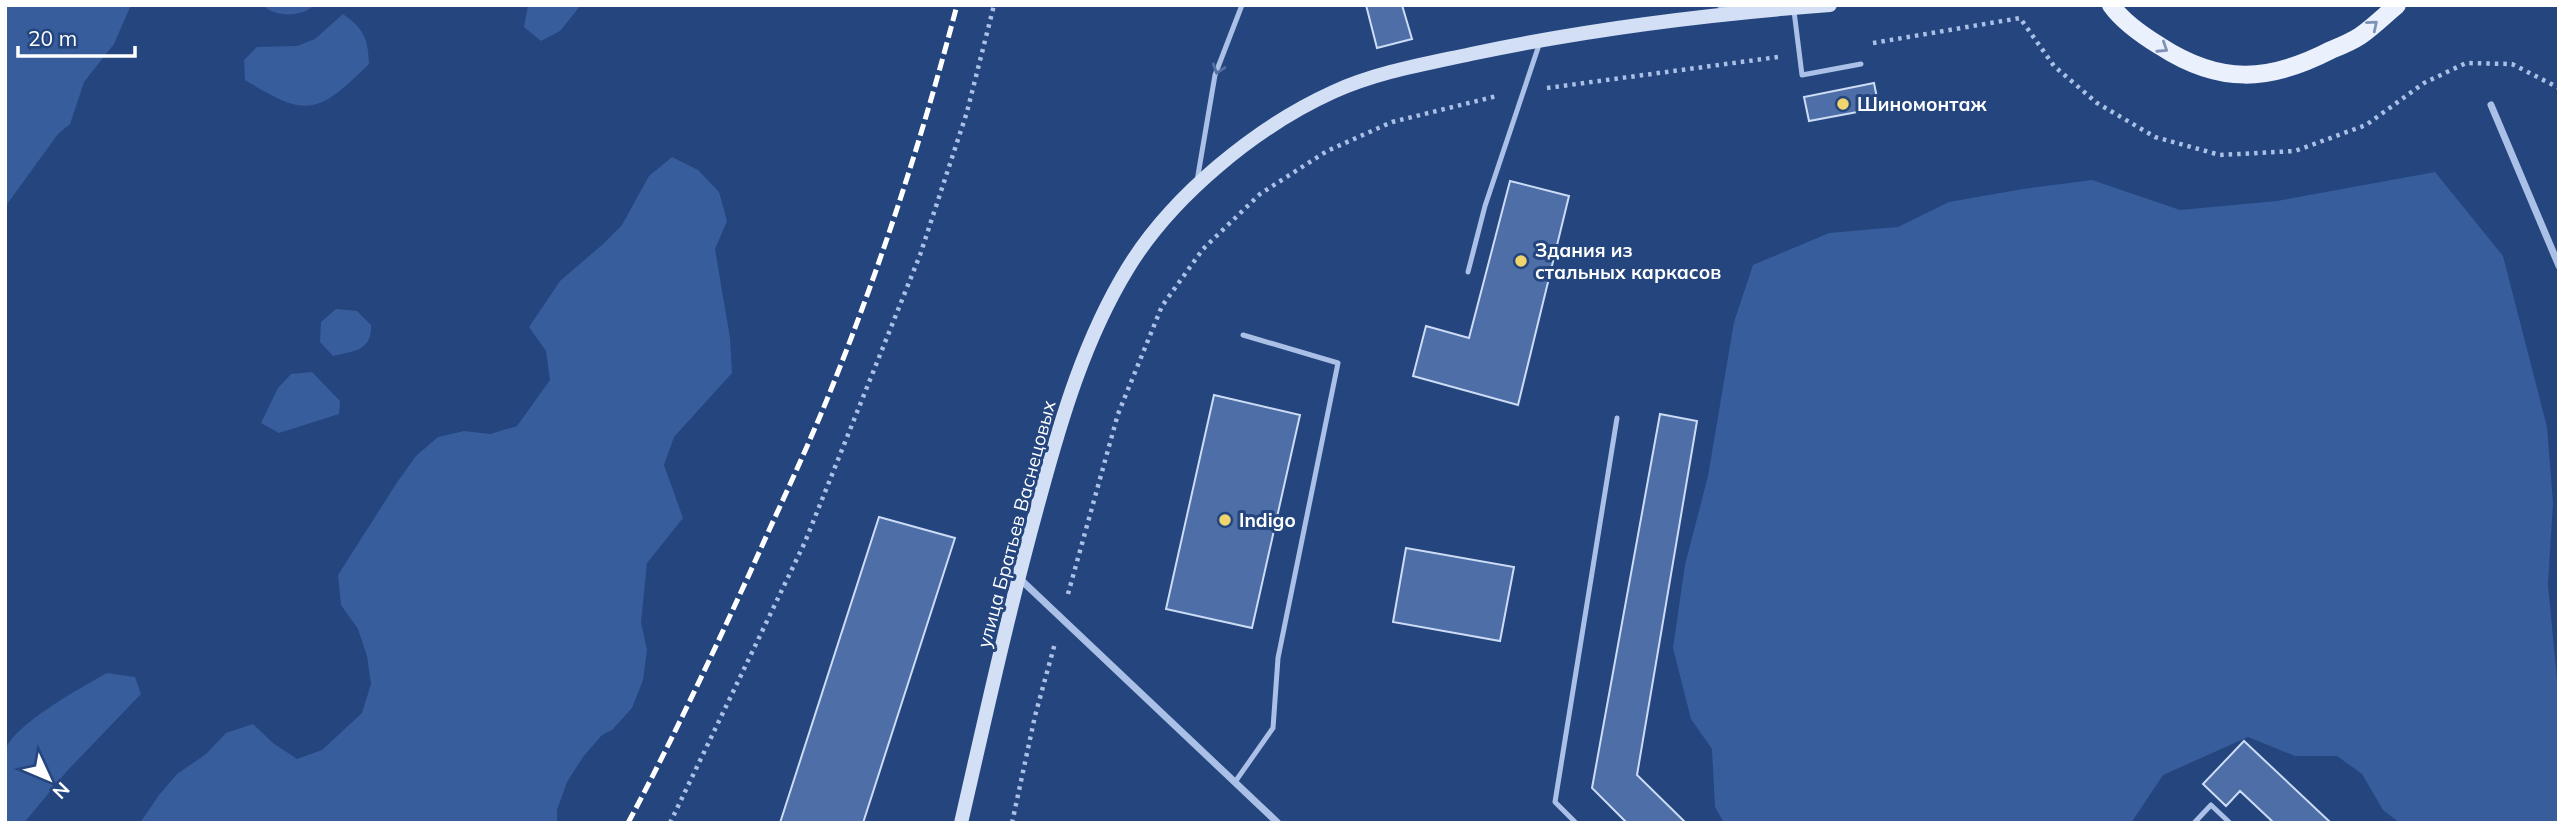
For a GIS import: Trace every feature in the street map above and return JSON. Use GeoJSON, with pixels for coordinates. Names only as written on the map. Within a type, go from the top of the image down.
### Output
{"type":"FeatureCollection","features":[{"type":"Feature","properties":{"kind":"main road","name":"улица Братьев Васнецовых"},"geometry":{"type":"LineString","coordinates":[[961,823],[1017,577],[1059,427],[1107,307],[1128,267],[1155,229],[1196,187],[1289,116],[1334,91],[1392,71],[1541,40],[1739,12],[1830,5]]}},
{"type":"Feature","properties":{"kind":"main road"},"geometry":{"type":"LineString","coordinates":[[2110,5],[2117,15],[2178,58],[2207,69],[2242,76],[2271,73],[2302,65],[2360,36],[2397,5]]}},
{"type":"Feature","properties":{"kind":"street"},"geometry":{"type":"LineString","coordinates":[[2491,105],[2559,266]]}},
{"type":"Feature","properties":{"kind":"street"},"geometry":{"type":"LineString","coordinates":[[1017,577],[1278,823]]}},
{"type":"Feature","properties":{"kind":"lane"},"geometry":{"type":"LineString","coordinates":[[1196,187],[1215,75],[1242,5]]}},
{"type":"Feature","properties":{"kind":"lane"},"geometry":{"type":"LineString","coordinates":[[1718,5],[1739,12]]}},
{"type":"Feature","properties":{"kind":"lane"},"geometry":{"type":"LineString","coordinates":[[1793,8],[1802,75],[1861,64]]}},
{"type":"Feature","properties":{"kind":"lane"},"geometry":{"type":"LineString","coordinates":[[1468,272],[1485,206],[1541,40]]}},
{"type":"Feature","properties":{"kind":"lane"},"geometry":{"type":"LineString","coordinates":[[1235,782],[1273,728],[1278,658],[1338,363],[1243,335]]}},
{"type":"Feature","properties":{"kind":"lane"},"geometry":{"type":"LineString","coordinates":[[1576,823],[1555,802],[1617,418]]}},
{"type":"Feature","properties":{"kind":"lane"},"geometry":{"type":"LineString","coordinates":[[2194,823],[2211,805],[2230,823]]}},
{"type":"Feature","properties":{"kind":"path"},"geometry":{"type":"LineString","coordinates":[[670,823],[805,542],[905,293],[967,112],[994,5]]}},
{"type":"Feature","properties":{"kind":"path"},"geometry":{"type":"LineString","coordinates":[[1871,44],[2020,18],[2054,66],[2097,103],[2155,137],[2220,155],[2295,151],[2367,125],[2424,83],[2466,63],[2512,64],[2559,88]]}},
{"type":"Feature","properties":{"kind":"path"},"geometry":{"type":"LineString","coordinates":[[1012,823],[1035,716],[1118,414],[1162,306],[1203,249],[1261,194],[1327,151],[1392,122],[1523,91],[1799,54]]}},
{"type":"Feature","properties":{"kind":"shaded area"},"geometry":{"type":"Polygon","coordinates":[[[5,5],[131,5],[114,44],[84,82],[70,124],[58,134],[5,207],[5,5]]]}},
{"type":"Feature","properties":{"kind":"shaded area"},"geometry":{"type":"Polygon","coordinates":[[[263,5],[314,5],[296,14],[282,14],[263,5]]]}},
{"type":"Feature","properties":{"kind":"shaded area"},"geometry":{"type":"Polygon","coordinates":[[[528,5],[581,5],[560,31],[541,41],[524,27],[528,5]]]}},
{"type":"Feature","properties":{"kind":"shaded area"},"geometry":{"type":"Polygon","coordinates":[[[343,14],[356,24],[364,35],[369,64],[336,93],[311,105],[298,105],[283,101],[245,80],[244,60],[257,47],[297,46],[315,39],[343,14]]]}},
{"type":"Feature","properties":{"kind":"shaded area"},"geometry":{"type":"Polygon","coordinates":[[[672,157],[698,170],[719,192],[727,221],[715,249],[730,338],[732,373],[674,437],[664,465],[683,518],[647,563],[641,622],[647,650],[643,680],[632,708],[612,730],[602,735],[567,782],[557,810],[557,823],[140,823],[177,774],[206,754],[226,733],[253,724],[273,743],[297,759],[322,750],[362,713],[371,684],[367,656],[358,629],[341,605],[338,575],[416,456],[438,437],[464,431],[490,434],[517,426],[550,380],[546,351],[529,327],[560,281],[622,225],[649,176],[672,157]]]}},
{"type":"Feature","properties":{"kind":"shaded area"},"geometry":{"type":"Polygon","coordinates":[[[2435,172],[2503,256],[2547,427],[2553,503],[2548,585],[2559,701],[2559,823],[2400,823],[2383,810],[2362,774],[2337,756],[2295,756],[2248,737],[2163,775],[2131,823],[1724,823],[1715,807],[1712,749],[1691,719],[1673,648],[1685,565],[1708,476],[1734,322],[1753,265],[1829,233],[1898,227],[1949,202],[2023,189],[2092,180],[2180,210],[2277,201],[2435,172]]]}},
{"type":"Feature","properties":{"kind":"shaded area"},"geometry":{"type":"Polygon","coordinates":[[[336,309],[357,311],[371,325],[371,334],[360,348],[333,356],[320,342],[321,322],[336,309]]]}},
{"type":"Feature","properties":{"kind":"shaded area"},"geometry":{"type":"Polygon","coordinates":[[[312,372],[340,401],[339,414],[279,433],[261,423],[278,388],[291,374],[312,372]]]}},
{"type":"Feature","properties":{"kind":"shaded area"},"geometry":{"type":"Polygon","coordinates":[[[107,673],[135,677],[141,694],[67,771],[24,823],[5,823],[3,769],[5,752],[10,742],[33,719],[107,673]]]}},
{"type":"Feature","properties":{"kind":"building"},"geometry":{"type":"Polygon","coordinates":[[[1366,5],[1402,5],[1412,39],[1377,48],[1366,5]]]}},
{"type":"Feature","properties":{"kind":"building"},"geometry":{"type":"Polygon","coordinates":[[[1874,83],[1879,108],[1809,121],[1804,97],[1874,83]]]}},
{"type":"Feature","properties":{"kind":"building","name":"Здания из стальных каркасов"},"geometry":{"type":"Polygon","coordinates":[[[1510,181],[1569,196],[1518,405],[1413,376],[1426,326],[1469,338],[1510,181]]]}},
{"type":"Feature","properties":{"kind":"building"},"geometry":{"type":"Polygon","coordinates":[[[1214,395],[1300,415],[1252,628],[1166,609],[1214,395]]]}},
{"type":"Feature","properties":{"kind":"building"},"geometry":{"type":"Polygon","coordinates":[[[1660,414],[1697,421],[1637,775],[1686,823],[1627,823],[1592,788],[1660,414]]]}},
{"type":"Feature","properties":{"kind":"building"},"geometry":{"type":"Polygon","coordinates":[[[879,517],[955,538],[863,823],[780,823],[879,517]]]}},
{"type":"Feature","properties":{"kind":"building"},"geometry":{"type":"Polygon","coordinates":[[[1406,548],[1514,567],[1500,641],[1393,622],[1406,548]]]}},
{"type":"Feature","properties":{"kind":"building"},"geometry":{"type":"Polygon","coordinates":[[[2244,741],[2331,823],[2274,823],[2240,791],[2226,806],[2203,784],[2244,741]]]}},
{"type":"Feature","properties":{"kind":"railway"},"geometry":{"type":"LineString","coordinates":[[628,823],[708,663],[826,401],[871,286],[902,193],[957,5]]}},
{"type":"Feature","properties":{"kind":"place","name":"Шиномонтаж"},"geometry":{"type":"Point","coordinates":[1843,104]}},
{"type":"Feature","properties":{"kind":"place","name":"Здания из стальных каркасов"},"geometry":{"type":"Point","coordinates":[1521,261]}},
{"type":"Feature","properties":{"kind":"place","name":"Indigo"},"geometry":{"type":"Point","coordinates":[1225,520]}}]}
